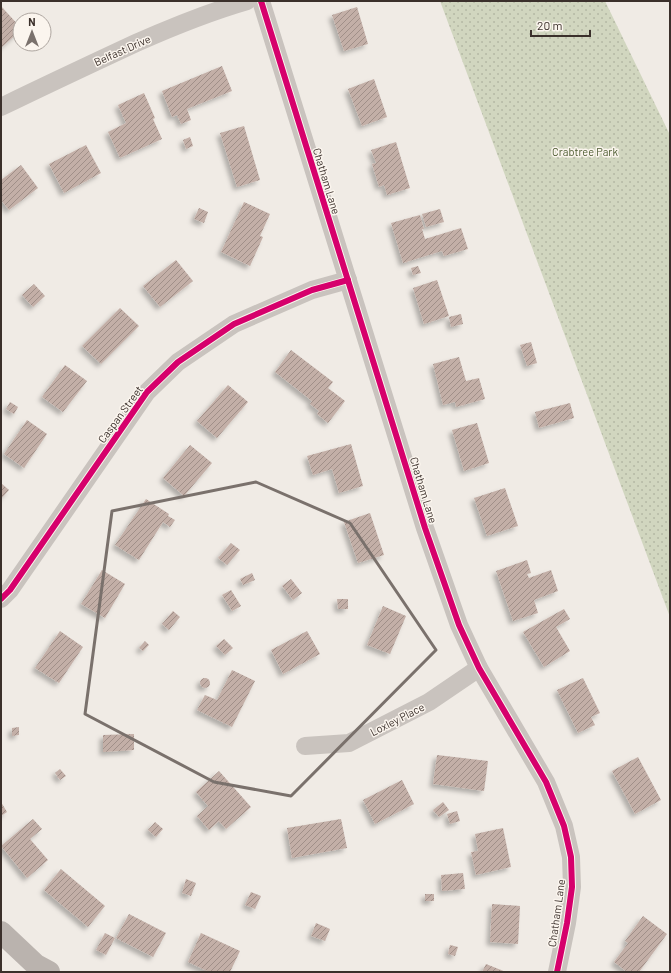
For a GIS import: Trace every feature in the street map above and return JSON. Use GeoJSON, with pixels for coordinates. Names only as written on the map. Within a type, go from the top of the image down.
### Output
{"type":"FeatureCollection","features":[{"type":"Feature","properties":{"kind":"street","name":"Belfast Drive"},"geometry":{"type":"LineString","coordinates":[[1,107],[82,67],[174,26],[247,1]]}},
{"type":"Feature","properties":{"kind":"street","name":"Chatham Lane"},"geometry":{"type":"LineString","coordinates":[[261,1],[425,528],[459,625],[479,668],[546,782],[564,826],[571,857],[572,887],[567,923],[557,972]]}},
{"type":"Feature","properties":{"kind":"street","name":"Caspan Street"},"geometry":{"type":"LineString","coordinates":[[1,599],[10,590],[147,392],[178,362],[234,324],[312,290],[348,280]]}},
{"type":"Feature","properties":{"kind":"street","name":"Loxley Place"},"geometry":{"type":"LineString","coordinates":[[305,746],[349,743],[429,702],[479,668]]}},
{"type":"Feature","properties":{"kind":"street"},"geometry":{"type":"LineString","coordinates":[[1,932],[36,965],[48,972]]}},
{"type":"Feature","properties":{"kind":"highlighted area"},"geometry":{"type":"Polygon","coordinates":[[[256,482],[350,523],[436,650],[291,796],[214,782],[85,714],[112,511],[256,482]]]}},
{"type":"Feature","properties":{"kind":"green space","name":"Crabtree Park"},"geometry":{"type":"Polygon","coordinates":[[[440,1],[605,1],[670,135],[670,617],[440,1]]]}},
{"type":"Feature","properties":{"kind":"building"},"geometry":{"type":"Polygon","coordinates":[[[1,6],[12,18],[12,38],[1,48],[1,6]]]}},
{"type":"Feature","properties":{"kind":"building"},"geometry":{"type":"Polygon","coordinates":[[[357,7],[368,44],[344,51],[332,15],[357,7]]]}},
{"type":"Feature","properties":{"kind":"building"},"geometry":{"type":"Polygon","coordinates":[[[222,66],[232,91],[187,109],[191,120],[181,124],[177,115],[172,117],[162,91],[222,66]]]}},
{"type":"Feature","properties":{"kind":"building"},"geometry":{"type":"Polygon","coordinates":[[[374,79],[387,117],[362,126],[348,89],[374,79]]]}},
{"type":"Feature","properties":{"kind":"building"},"geometry":{"type":"Polygon","coordinates":[[[144,93],[162,139],[120,158],[108,132],[126,123],[118,105],[144,93]]]}},
{"type":"Feature","properties":{"kind":"building"},"geometry":{"type":"Polygon","coordinates":[[[244,126],[260,180],[237,187],[220,133],[244,126]]]}},
{"type":"Feature","properties":{"kind":"building"},"geometry":{"type":"Polygon","coordinates":[[[190,137],[193,146],[186,149],[183,140],[190,137]]]}},
{"type":"Feature","properties":{"kind":"building"},"geometry":{"type":"Polygon","coordinates":[[[396,142],[410,188],[387,195],[384,185],[379,187],[372,164],[376,163],[371,150],[396,142]]]}},
{"type":"Feature","properties":{"kind":"building"},"geometry":{"type":"Polygon","coordinates":[[[86,145],[101,173],[64,193],[49,164],[86,145]]]}},
{"type":"Feature","properties":{"kind":"building"},"geometry":{"type":"Polygon","coordinates":[[[21,165],[38,188],[9,210],[1,200],[1,180],[21,165]]]}},
{"type":"Feature","properties":{"kind":"building"},"geometry":{"type":"Polygon","coordinates":[[[244,202],[270,214],[260,236],[263,237],[250,266],[221,252],[244,202]]]}},
{"type":"Feature","properties":{"kind":"building"},"geometry":{"type":"Polygon","coordinates":[[[199,208],[208,212],[204,223],[194,219],[199,208]]]}},
{"type":"Feature","properties":{"kind":"building"},"geometry":{"type":"Polygon","coordinates":[[[440,209],[444,222],[426,227],[422,214],[440,209]]]}},
{"type":"Feature","properties":{"kind":"building"},"geometry":{"type":"Polygon","coordinates":[[[420,215],[425,239],[461,228],[468,249],[444,256],[442,251],[403,263],[391,223],[420,215]]]}},
{"type":"Feature","properties":{"kind":"building"},"geometry":{"type":"Polygon","coordinates":[[[176,260],[193,281],[160,307],[143,286],[176,260]]]}},
{"type":"Feature","properties":{"kind":"building"},"geometry":{"type":"Polygon","coordinates":[[[418,266],[421,273],[413,275],[411,268],[418,266]]]}},
{"type":"Feature","properties":{"kind":"building"},"geometry":{"type":"Polygon","coordinates":[[[437,280],[449,316],[424,324],[413,288],[437,280]]]}},
{"type":"Feature","properties":{"kind":"building"},"geometry":{"type":"Polygon","coordinates":[[[34,284],[45,296],[33,307],[22,295],[34,284]]]}},
{"type":"Feature","properties":{"kind":"building"},"geometry":{"type":"Polygon","coordinates":[[[120,308],[139,326],[101,364],[82,346],[120,308]]]}},
{"type":"Feature","properties":{"kind":"building"},"geometry":{"type":"Polygon","coordinates":[[[461,314],[463,324],[451,327],[449,317],[461,314]]]}},
{"type":"Feature","properties":{"kind":"building"},"geometry":{"type":"Polygon","coordinates":[[[531,342],[537,363],[527,366],[520,345],[531,342]]]}},
{"type":"Feature","properties":{"kind":"building"},"geometry":{"type":"Polygon","coordinates":[[[291,350],[333,382],[328,388],[345,401],[328,423],[317,414],[319,411],[310,404],[312,401],[275,372],[291,350]]]}},
{"type":"Feature","properties":{"kind":"building"},"geometry":{"type":"Polygon","coordinates":[[[459,357],[466,381],[479,378],[485,399],[456,407],[455,402],[443,405],[433,364],[459,357]]]}},
{"type":"Feature","properties":{"kind":"building"},"geometry":{"type":"Polygon","coordinates":[[[65,365],[87,381],[63,412],[42,397],[65,365]]]}},
{"type":"Feature","properties":{"kind":"building"},"geometry":{"type":"Polygon","coordinates":[[[228,385],[248,402],[217,438],[197,421],[228,385]]]}},
{"type":"Feature","properties":{"kind":"building"},"geometry":{"type":"Polygon","coordinates":[[[10,402],[18,407],[14,414],[6,409],[10,402]]]}},
{"type":"Feature","properties":{"kind":"building"},"geometry":{"type":"Polygon","coordinates":[[[570,403],[574,418],[539,428],[535,412],[570,403]]]}},
{"type":"Feature","properties":{"kind":"building"},"geometry":{"type":"Polygon","coordinates":[[[27,420],[47,434],[24,468],[4,454],[27,420]]]}},
{"type":"Feature","properties":{"kind":"building"},"geometry":{"type":"Polygon","coordinates":[[[477,423],[489,463],[464,471],[452,430],[477,423]]]}},
{"type":"Feature","properties":{"kind":"building"},"geometry":{"type":"Polygon","coordinates":[[[351,444],[363,486],[339,493],[332,469],[313,475],[307,456],[351,444]]]}},
{"type":"Feature","properties":{"kind":"building"},"geometry":{"type":"Polygon","coordinates":[[[190,445],[212,463],[184,496],[163,478],[190,445]]]}},
{"type":"Feature","properties":{"kind":"building"},"geometry":{"type":"Polygon","coordinates":[[[1,483],[9,490],[1,499],[1,483]]]}},
{"type":"Feature","properties":{"kind":"building"},"geometry":{"type":"Polygon","coordinates":[[[505,488],[518,526],[487,536],[474,498],[505,488]]]}},
{"type":"Feature","properties":{"kind":"building"},"geometry":{"type":"Polygon","coordinates":[[[146,499],[169,514],[168,516],[175,520],[170,527],[163,522],[139,560],[115,545],[146,499]]]}},
{"type":"Feature","properties":{"kind":"building"},"geometry":{"type":"Polygon","coordinates":[[[370,513],[384,555],[358,563],[344,522],[370,513]]]}},
{"type":"Feature","properties":{"kind":"building"},"geometry":{"type":"Polygon","coordinates":[[[231,543],[240,550],[227,565],[218,558],[231,543]]]}},
{"type":"Feature","properties":{"kind":"building"},"geometry":{"type":"Polygon","coordinates":[[[527,560],[531,573],[527,574],[529,578],[551,570],[558,591],[534,600],[538,613],[513,621],[496,571],[527,560]]]}},
{"type":"Feature","properties":{"kind":"building"},"geometry":{"type":"Polygon","coordinates":[[[102,570],[125,584],[105,618],[81,604],[102,570]]]}},
{"type":"Feature","properties":{"kind":"building"},"geometry":{"type":"Polygon","coordinates":[[[252,573],[255,580],[243,585],[240,579],[252,573]]]}},
{"type":"Feature","properties":{"kind":"building"},"geometry":{"type":"Polygon","coordinates":[[[291,579],[302,593],[293,600],[282,586],[291,579]]]}},
{"type":"Feature","properties":{"kind":"building"},"geometry":{"type":"Polygon","coordinates":[[[231,590],[241,606],[232,611],[222,595],[231,590]]]}},
{"type":"Feature","properties":{"kind":"building"},"geometry":{"type":"Polygon","coordinates":[[[337,599],[348,599],[348,609],[338,609],[337,599]]]}},
{"type":"Feature","properties":{"kind":"building"},"geometry":{"type":"Polygon","coordinates":[[[383,606],[406,616],[390,654],[367,645],[383,606]]]}},
{"type":"Feature","properties":{"kind":"building"},"geometry":{"type":"Polygon","coordinates":[[[564,609],[570,619],[556,627],[570,651],[544,667],[523,632],[564,609]]]}},
{"type":"Feature","properties":{"kind":"building"},"geometry":{"type":"Polygon","coordinates":[[[173,611],[180,617],[169,630],[162,624],[173,611]]]}},
{"type":"Feature","properties":{"kind":"building"},"geometry":{"type":"Polygon","coordinates":[[[60,631],[83,647],[59,683],[35,668],[60,631]]]}},
{"type":"Feature","properties":{"kind":"building"},"geometry":{"type":"Polygon","coordinates":[[[307,631],[320,654],[283,674],[271,650],[307,631]]]}},
{"type":"Feature","properties":{"kind":"building"},"geometry":{"type":"Polygon","coordinates":[[[224,639],[233,648],[225,655],[216,646],[224,639]]]}},
{"type":"Feature","properties":{"kind":"building"},"geometry":{"type":"Polygon","coordinates":[[[145,641],[149,645],[143,651],[139,648],[145,641]]]}},
{"type":"Feature","properties":{"kind":"building"},"geometry":{"type":"Polygon","coordinates":[[[232,670],[255,681],[232,727],[197,710],[205,695],[217,700],[232,670]]]}},
{"type":"Feature","properties":{"kind":"building"},"geometry":{"type":"Polygon","coordinates":[[[203,678],[207,678],[210,683],[207,688],[203,688],[200,685],[200,681],[203,678]]]}},
{"type":"Feature","properties":{"kind":"building"},"geometry":{"type":"Polygon","coordinates":[[[583,678],[600,713],[591,717],[595,725],[578,733],[557,690],[583,678]]]}},
{"type":"Feature","properties":{"kind":"building"},"geometry":{"type":"Polygon","coordinates":[[[19,727],[19,735],[12,736],[12,728],[19,727]]]}},
{"type":"Feature","properties":{"kind":"building"},"geometry":{"type":"Polygon","coordinates":[[[134,734],[134,750],[103,752],[103,735],[134,734]]]}},
{"type":"Feature","properties":{"kind":"building"},"geometry":{"type":"Polygon","coordinates":[[[437,755],[488,761],[484,791],[433,784],[437,755]]]}},
{"type":"Feature","properties":{"kind":"building"},"geometry":{"type":"Polygon","coordinates":[[[638,757],[661,800],[635,814],[612,771],[638,757]]]}},
{"type":"Feature","properties":{"kind":"building"},"geometry":{"type":"Polygon","coordinates":[[[60,769],[66,776],[60,780],[55,773],[60,769]]]}},
{"type":"Feature","properties":{"kind":"building"},"geometry":{"type":"Polygon","coordinates":[[[219,771],[251,807],[226,829],[219,821],[209,830],[197,816],[208,806],[196,792],[219,771]]]}},
{"type":"Feature","properties":{"kind":"building"},"geometry":{"type":"Polygon","coordinates":[[[402,780],[414,804],[375,824],[363,800],[402,780]]]}},
{"type":"Feature","properties":{"kind":"building"},"geometry":{"type":"Polygon","coordinates":[[[1,802],[7,812],[1,816],[1,802]]]}},
{"type":"Feature","properties":{"kind":"building"},"geometry":{"type":"Polygon","coordinates":[[[443,802],[449,810],[439,817],[433,810],[443,802]]]}},
{"type":"Feature","properties":{"kind":"building"},"geometry":{"type":"Polygon","coordinates":[[[457,811],[460,821],[450,824],[447,814],[457,811]]]}},
{"type":"Feature","properties":{"kind":"building"},"geometry":{"type":"Polygon","coordinates":[[[33,819],[42,829],[30,839],[48,860],[27,878],[1,846],[33,819]]]}},
{"type":"Feature","properties":{"kind":"building"},"geometry":{"type":"Polygon","coordinates":[[[341,819],[347,848],[292,858],[287,828],[341,819]]]}},
{"type":"Feature","properties":{"kind":"building"},"geometry":{"type":"Polygon","coordinates":[[[155,822],[163,829],[156,837],[148,830],[155,822]]]}},
{"type":"Feature","properties":{"kind":"building"},"geometry":{"type":"Polygon","coordinates":[[[503,828],[511,867],[476,875],[471,852],[478,851],[475,834],[503,828]]]}},
{"type":"Feature","properties":{"kind":"building"},"geometry":{"type":"Polygon","coordinates":[[[61,869],[105,906],[88,927],[44,890],[61,869]]]}},
{"type":"Feature","properties":{"kind":"building"},"geometry":{"type":"Polygon","coordinates":[[[463,873],[465,889],[442,891],[441,875],[463,873]]]}},
{"type":"Feature","properties":{"kind":"building"},"geometry":{"type":"Polygon","coordinates":[[[186,879],[196,883],[191,896],[182,893],[186,879]]]}},
{"type":"Feature","properties":{"kind":"building"},"geometry":{"type":"Polygon","coordinates":[[[251,892],[261,896],[255,909],[245,905],[251,892]]]}},
{"type":"Feature","properties":{"kind":"building"},"geometry":{"type":"Polygon","coordinates":[[[425,894],[434,894],[434,901],[425,901],[425,894]]]}},
{"type":"Feature","properties":{"kind":"building"},"geometry":{"type":"Polygon","coordinates":[[[492,904],[520,906],[518,944],[490,942],[492,904]]]}},
{"type":"Feature","properties":{"kind":"building"},"geometry":{"type":"Polygon","coordinates":[[[129,914],[166,933],[153,957],[116,938],[129,914]]]}},
{"type":"Feature","properties":{"kind":"building"},"geometry":{"type":"Polygon","coordinates":[[[643,916],[667,934],[639,972],[627,972],[614,962],[628,943],[625,941],[643,916]]]}},
{"type":"Feature","properties":{"kind":"building"},"geometry":{"type":"Polygon","coordinates":[[[316,923],[330,929],[325,941],[311,936],[316,923]]]}},
{"type":"Feature","properties":{"kind":"building"},"geometry":{"type":"Polygon","coordinates":[[[105,933],[115,938],[106,955],[96,950],[105,933]]]}},
{"type":"Feature","properties":{"kind":"building"},"geometry":{"type":"Polygon","coordinates":[[[201,933],[240,951],[230,972],[209,972],[188,962],[201,933]]]}},
{"type":"Feature","properties":{"kind":"building"},"geometry":{"type":"Polygon","coordinates":[[[450,945],[458,947],[455,956],[448,954],[450,945]]]}},
{"type":"Feature","properties":{"kind":"building"},"geometry":{"type":"Polygon","coordinates":[[[486,964],[506,972],[482,972],[486,964]]]}},
{"type":"Feature","properties":{"kind":"cycle path"},"geometry":{"type":"LineString","coordinates":[[261,1],[425,528],[459,625],[479,668],[546,782],[564,826],[571,857],[572,887],[567,923],[557,972]]}},
{"type":"Feature","properties":{"kind":"cycle path"},"geometry":{"type":"LineString","coordinates":[[1,599],[10,590],[147,392],[178,362],[234,324],[312,290],[348,280]]}}]}
